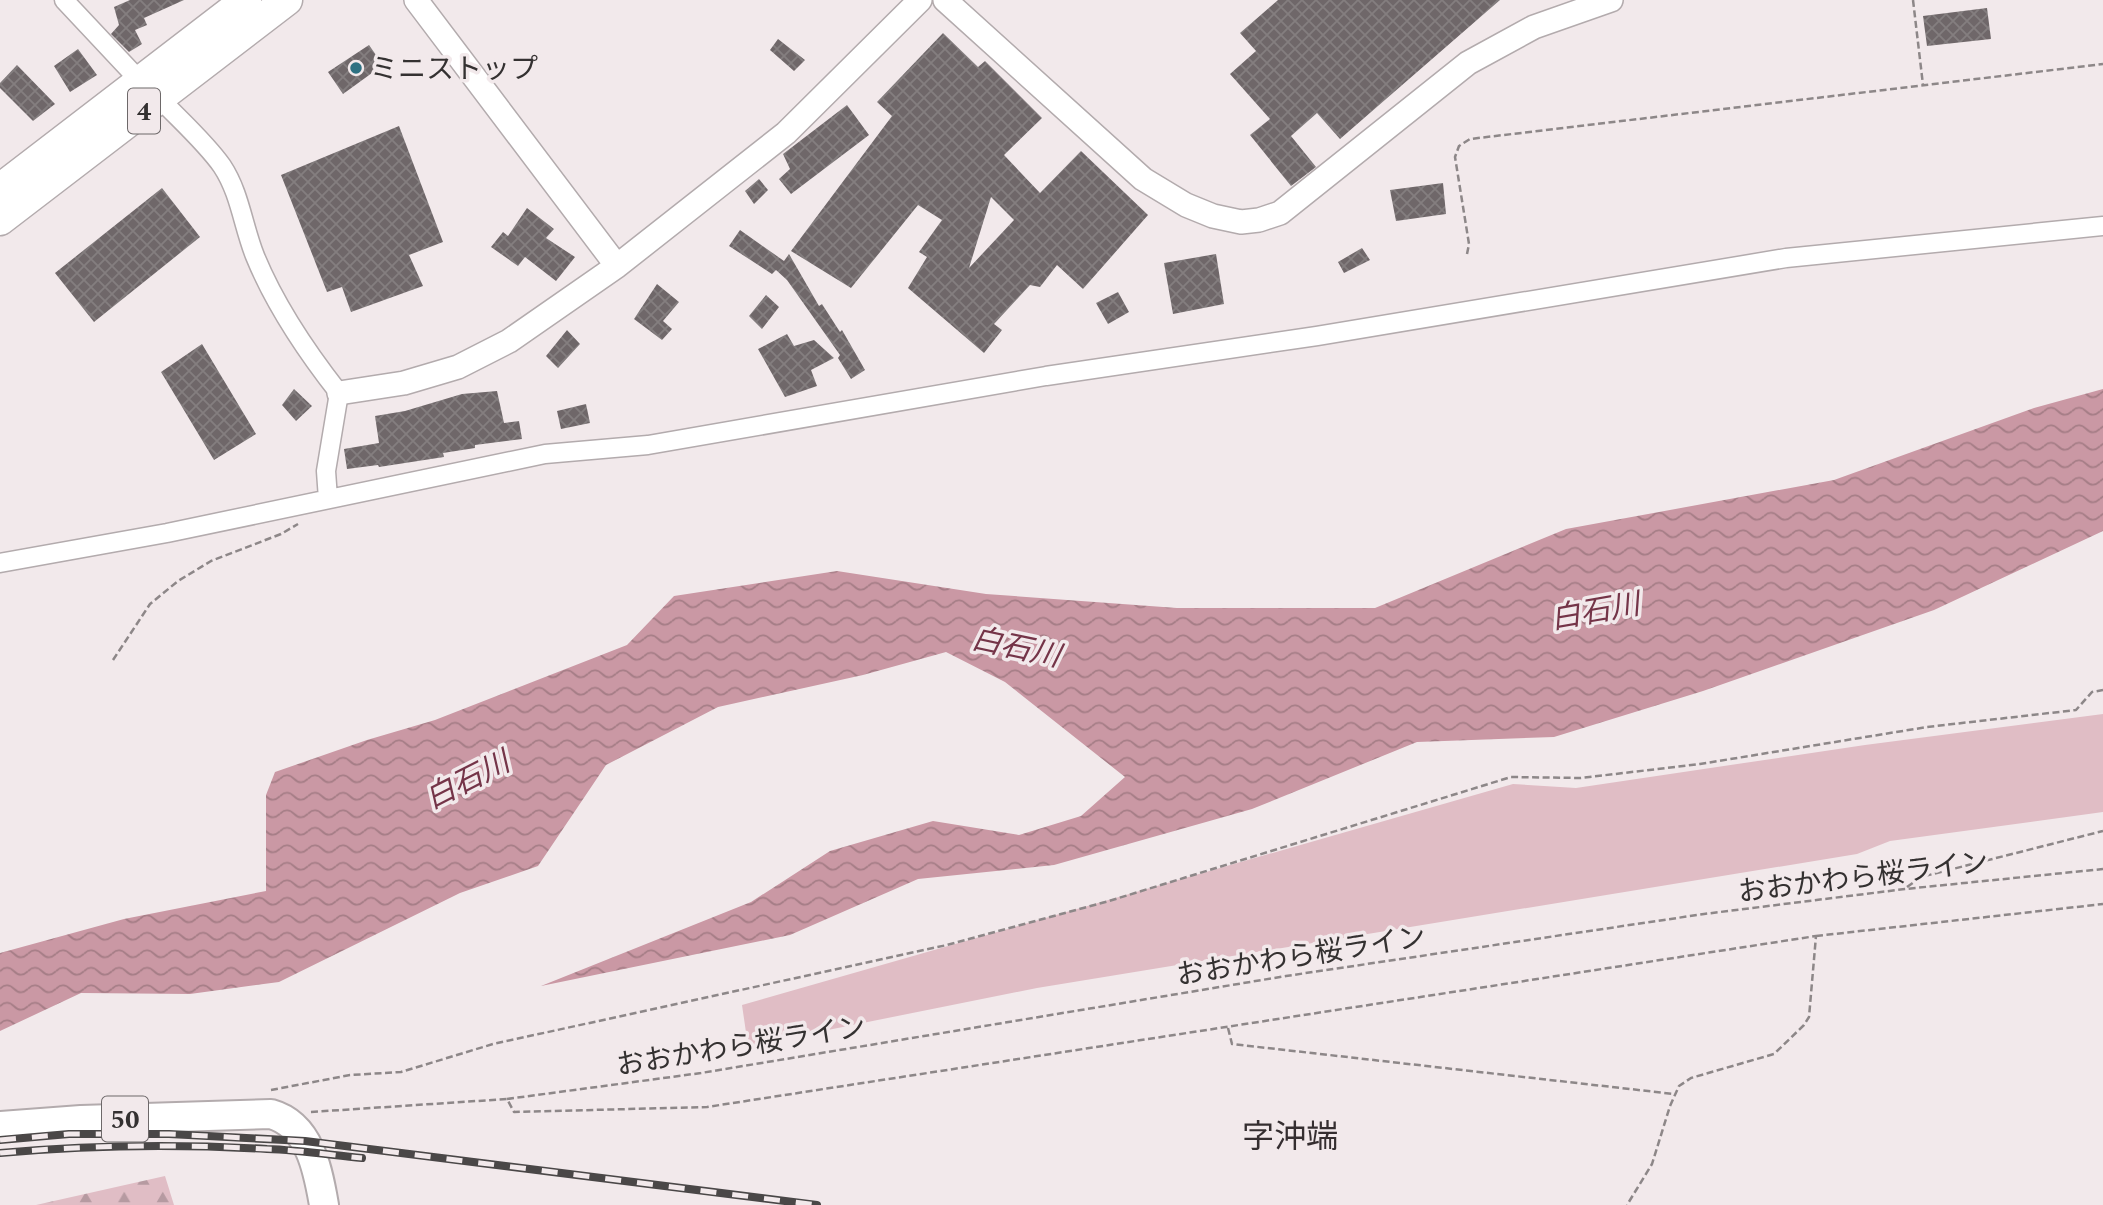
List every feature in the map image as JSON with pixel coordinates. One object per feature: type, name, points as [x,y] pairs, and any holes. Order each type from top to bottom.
[{"type":"highway","name":"4","points":[[0,220],[150,90],[246,0]]},
{"type":"highway","name":"4","points":[[0,188],[287,0]]},
{"type":"main road","name":"50","points":[[0,1126],[81,1120],[271,1114],[293,1125],[312,1153],[324,1205]]},
{"type":"street","points":[[64,0],[222,166],[240,204],[254,254],[275,299],[339,393],[326,471],[328,499]]},
{"type":"street","points":[[416,0],[617,266]]},
{"type":"street","points":[[339,393],[404,383],[458,367],[509,341],[617,266],[786,133],[920,0]]},
{"type":"street","points":[[945,0],[1143,179],[1186,205],[1213,216],[1241,222],[1280,213],[1468,63],[1534,27],[1611,0]]},
{"type":"street","points":[[0,563],[167,533],[545,454],[648,445],[1046,376],[1317,336],[1786,258],[2103,226]]},
{"type":"path","points":[[1913,0],[1923,85]]},
{"type":"path","points":[[1467,254],[1469,244],[1455,157],[1460,146],[1470,139],[2103,64]]},
{"type":"path","points":[[113,660],[150,604],[178,581],[211,561],[294,527],[328,499]]},
{"type":"path","points":[[251,1114],[271,1090],[350,1075],[401,1072],[493,1044],[947,945],[1109,901],[1511,777],[1581,778],[1674,767],[1914,729],[2076,710],[2092,692],[2103,690]]},
{"type":"path","points":[[1905,889],[1921,877],[2103,831]]},
{"type":"path","name":"おおかわら桜ライン","points":[[312,1112],[507,1099],[701,1073],[1286,976],[1704,914],[1905,889],[2103,869]]},
{"type":"path","points":[[507,1099],[514,1112],[707,1107],[1816,936],[2103,904]]},
{"type":"path","points":[[1627,1205],[1652,1164],[1674,1094],[1679,1086],[1691,1079],[1774,1054],[1804,1025],[1809,1017],[1816,936]]},
{"type":"path","points":[[1228,1028],[1232,1044],[1674,1094]]},
{"type":"green space","points":[[2103,714],[2103,812],[1890,841],[1857,854],[1037,988],[748,1046],[742,1005],[1513,784],[1576,788],[1865,745]]},
{"type":"green space","points":[[165,1176],[174,1205],[36,1205]]},
{"type":"water","name":"白石川","points":[[2103,389],[2103,531],[1934,610],[1703,691],[1554,737],[1417,742],[1252,809],[1054,865],[918,879],[790,935],[541,986],[751,902],[830,851],[933,821],[1019,835],[1081,816],[1125,777],[1005,682],[946,652],[863,675],[718,707],[606,765],[538,866],[460,893],[279,982],[190,994],[81,993],[0,1031],[0,953],[124,919],[266,891],[266,795],[275,772],[435,720],[627,645],[674,596],[837,571],[986,594],[1177,608],[1375,608],[1566,529],[1834,480],[2034,408]]},
{"type":"building","points":[[130,0],[184,0],[144,18],[147,25],[135,30],[142,44],[129,52],[111,34],[119,25],[114,7]]},
{"type":"building","points":[[1278,0],[1500,0],[1340,139],[1317,113],[1291,136],[1316,167],[1291,186],[1250,135],[1270,119],[1230,74],[1256,51],[1240,33]]},
{"type":"building","points":[[1987,8],[1991,39],[1927,46],[1923,16]]},
{"type":"building","points":[[943,33],[978,67],[985,61],[1042,118],[1004,155],[1040,193],[1081,151],[1148,215],[1083,289],[1057,265],[1040,287],[1030,285],[994,324],[1002,330],[984,353],[908,288],[927,257],[919,252],[942,220],[918,205],[851,288],[791,251],[892,116],[877,102]],"holes":[[[991,197],[1014,220],[969,268]]]},
{"type":"building","points":[[778,39],[805,60],[794,71],[770,50]]},
{"type":"building","points":[[369,45],[383,65],[343,94],[328,72]]},
{"type":"building","points":[[78,49],[97,75],[70,92],[54,66]]},
{"type":"building","points":[[17,65],[55,104],[33,121],[0,88],[0,83]]},
{"type":"building","points":[[847,105],[869,135],[791,194],[779,179],[790,169],[783,154]]},
{"type":"building","points":[[399,126],[443,242],[409,255],[423,286],[351,312],[342,287],[327,292],[281,175]]},
{"type":"building","points":[[759,179],[768,190],[754,204],[745,191]]},
{"type":"building","points":[[1443,183],[1446,214],[1396,221],[1390,190]]},
{"type":"building","points":[[162,188],[200,237],[94,322],[55,273]]},
{"type":"building","points":[[527,208],[554,229],[546,238],[575,257],[556,281],[525,257],[518,266],[491,247],[503,232],[508,236]]},
{"type":"building","points":[[740,230],[784,261],[789,254],[819,306],[822,304],[840,332],[842,330],[865,370],[851,379],[838,358],[840,355],[787,280],[776,270],[772,274],[729,246]]},
{"type":"building","points":[[1362,248],[1370,260],[1344,273],[1338,262]]},
{"type":"building","points":[[1216,254],[1224,304],[1173,314],[1164,263]]},
{"type":"building","points":[[657,284],[679,302],[663,321],[672,329],[662,340],[634,319]]},
{"type":"building","points":[[1118,292],[1129,312],[1108,324],[1096,303]]},
{"type":"building","points":[[766,295],[779,307],[762,329],[749,316]]},
{"type":"building","points":[[567,330],[580,344],[558,368],[546,356]]},
{"type":"building","points":[[787,334],[794,346],[814,340],[834,358],[811,370],[817,386],[785,397],[758,349]]},
{"type":"building","points":[[202,344],[256,434],[214,460],[161,372]]},
{"type":"building","points":[[294,389],[312,406],[296,421],[282,405]]},
{"type":"building","points":[[497,391],[504,423],[519,421],[522,439],[475,445],[475,448],[443,453],[444,457],[347,469],[344,449],[379,443],[375,416],[405,411],[462,394]]},
{"type":"building","points":[[586,404],[590,423],[561,429],[557,411]]},
{"type":"railway","points":[[0,1140],[69,1134],[169,1134],[305,1141],[817,1205]]},
{"type":"railway","points":[[0,1153],[100,1147],[200,1146],[291,1150],[362,1158]]},
{"type":"place","name":"ミニストップ","points":[[356,68]]},
{"type":"district","name":"字沖端","points":[[1290,1136]]}]
